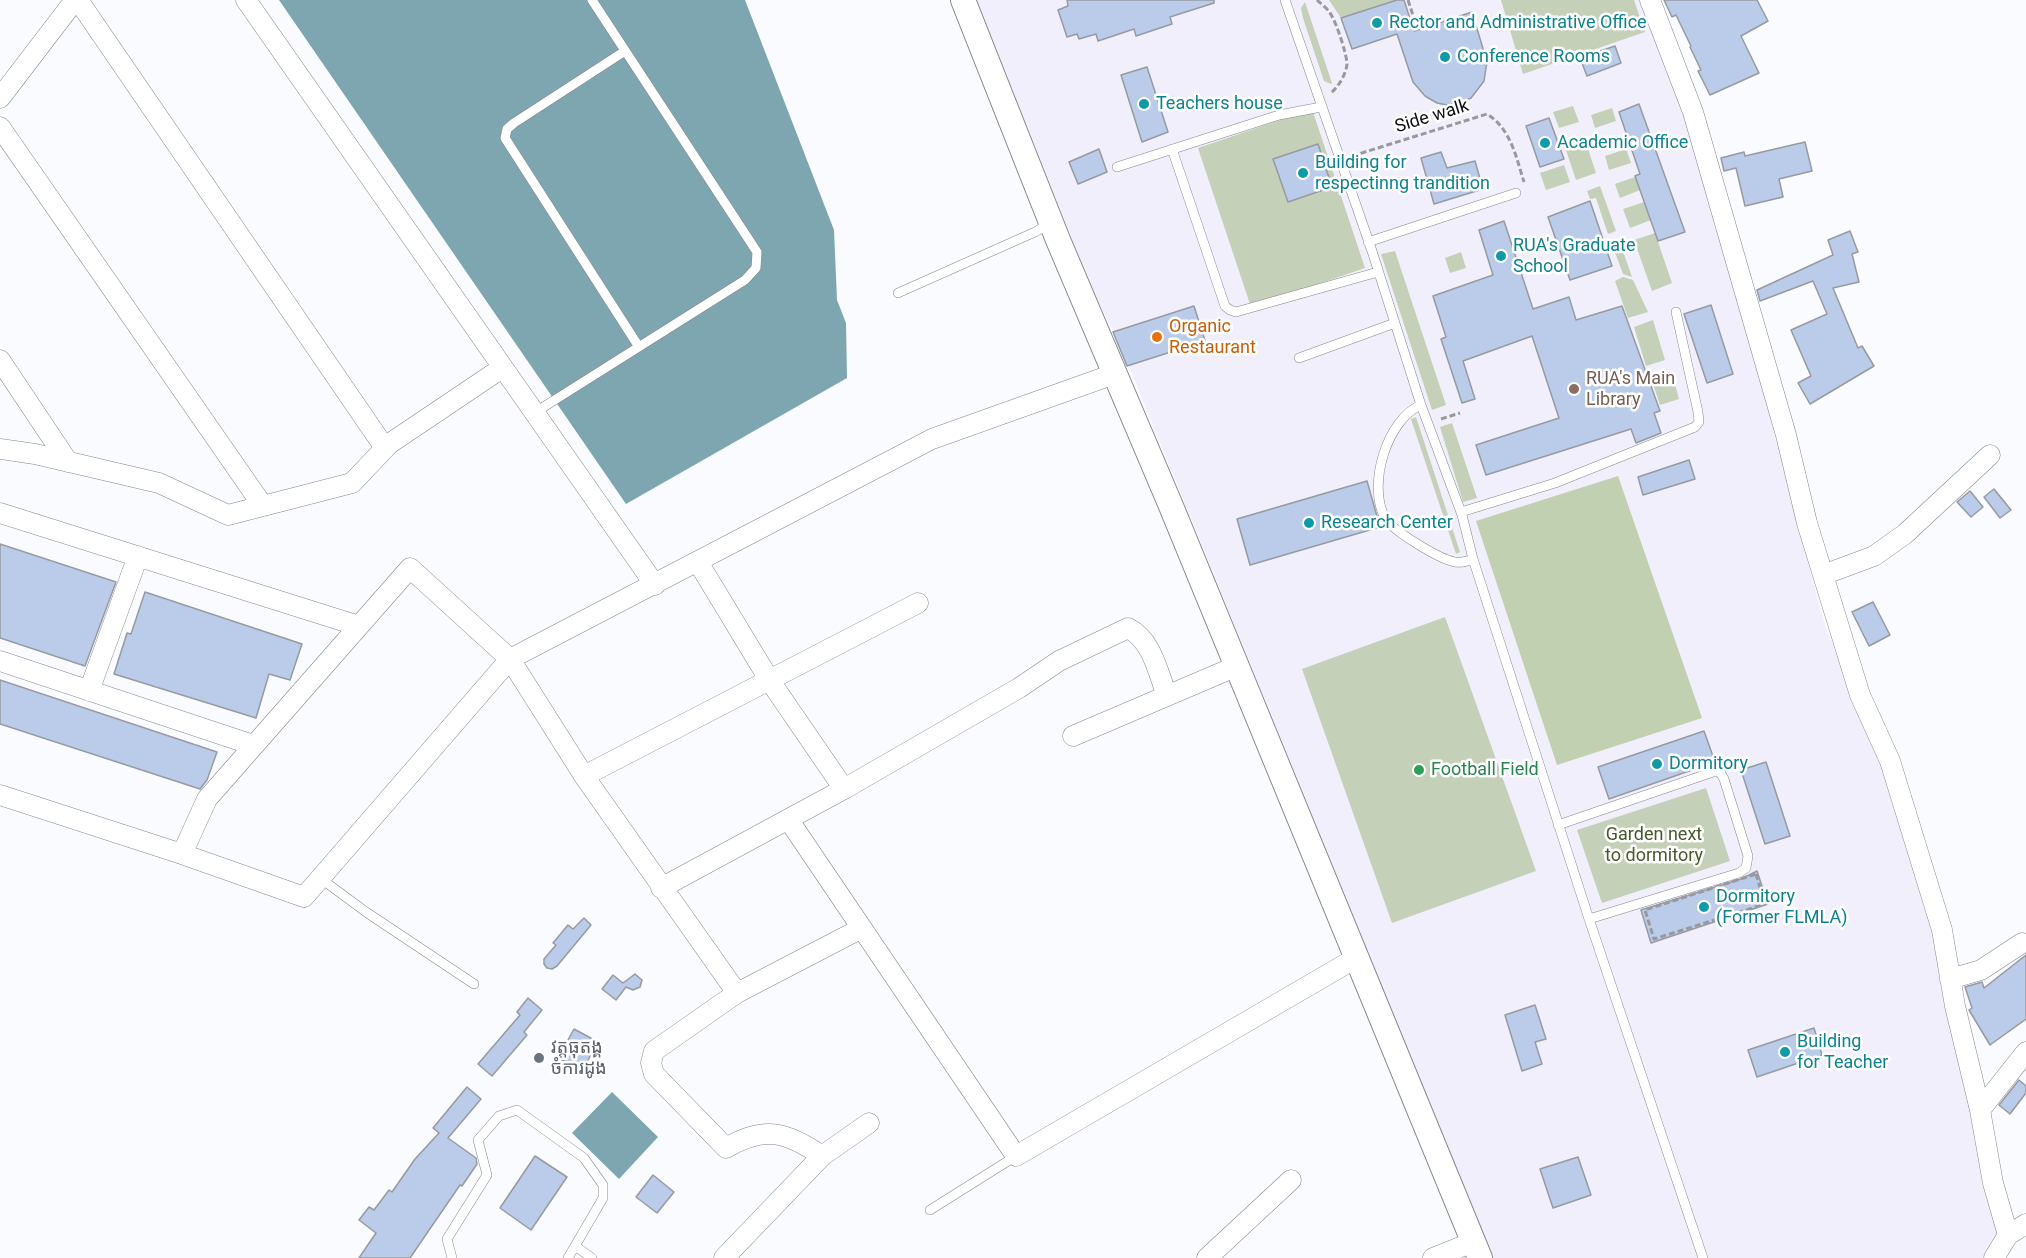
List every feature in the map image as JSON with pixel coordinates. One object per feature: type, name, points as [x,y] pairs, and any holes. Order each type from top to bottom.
[{"type":"street","points":[[0,98],[76,0],[385,448]]},
{"type":"street","points":[[246,0],[655,585]]},
{"type":"street","points":[[963,0],[1051,223],[1237,666],[1476,1250],[1433,1258]]},
{"type":"street","points":[[1650,0],[1693,112],[1786,435],[1822,575],[1860,694],[1890,761],[1942,930],[1955,1006],[1980,1110],[1993,1183],[2008,1235]]},
{"type":"street","points":[[0,127],[262,506]]},
{"type":"street","points":[[0,360],[68,462]]},
{"type":"street","points":[[0,449],[35,454],[159,483],[228,515],[352,483],[385,448],[502,368]]},
{"type":"street","points":[[0,795],[182,854],[304,897],[510,659],[932,439],[1114,374]]},
{"type":"street","points":[[1822,575],[1874,556],[1905,534],[1990,455]]},
{"type":"street","points":[[0,513],[359,626]]},
{"type":"street","points":[[89,690],[138,556]]},
{"type":"street","points":[[698,562],[770,681],[844,789]]},
{"type":"street","points":[[182,854],[207,799],[410,568],[510,659],[584,776],[737,993]]},
{"type":"street","points":[[584,776],[918,603]]},
{"type":"street","points":[[661,888],[844,789],[1019,688],[1059,662],[1128,628],[1139,633],[1151,652],[1167,696]]},
{"type":"street","points":[[0,661],[253,745]]},
{"type":"street","points":[[1073,736],[1237,666]]},
{"type":"street","points":[[788,819],[1016,1156],[1356,958]]},
{"type":"street","points":[[822,1156],[800,1140],[776,1135],[756,1135],[726,1148],[654,1074],[651,1063],[654,1051],[737,993],[862,928]]},
{"type":"street","points":[[1950,979],[1981,970],[2022,943]]},
{"type":"street","points":[[1980,1110],[2026,1052]]},
{"type":"street","points":[[724,1258],[822,1156],[869,1123]]},
{"type":"street","points":[[1207,1258],[1291,1180]]},
{"type":"street","points":[[1994,1258],[2008,1235],[2026,1224]]},
{"type":"lane","points":[[534,413],[745,280],[756,268],[757,252],[592,0]]},
{"type":"lane","points":[[1285,0],[1421,405],[1461,512],[1473,559],[1558,825],[1703,1258]]},
{"type":"lane","points":[[625,51],[514,123],[507,129],[505,138],[639,347]]},
{"type":"lane","points":[[1117,167],[1319,103]]},
{"type":"lane","points":[[1172,149],[1225,306],[1230,310],[1236,312],[1378,272]]},
{"type":"lane","points":[[1368,242],[1516,193]]},
{"type":"lane","points":[[898,293],[1051,223]]},
{"type":"lane","points":[[1461,512],[1555,483],[1695,427],[1699,422],[1699,416],[1676,312]]},
{"type":"lane","points":[[1299,358],[1395,323]]},
{"type":"lane","points":[[1421,405],[1406,413],[1390,439],[1381,462],[1377,489],[1385,518],[1400,532],[1426,549],[1455,563],[1473,559]]},
{"type":"lane","points":[[1558,825],[1713,772],[1720,772],[1724,779],[1748,856],[1746,868],[1739,873],[1589,919]]},
{"type":"lane","points":[[320,878],[366,912],[474,984]]},
{"type":"lane","points":[[452,1258],[447,1239],[487,1175],[478,1140],[499,1116],[517,1110],[584,1158],[603,1185],[603,1198],[568,1258]]},
{"type":"lane","points":[[930,1210],[1016,1156]]},
{"type":"lane","points":[[575,1246],[592,1258]]},
{"type":"path","points":[[1317,0],[1333,18],[1347,65],[1341,83],[1319,103]]},
{"type":"path","points":[[1408,0],[1417,28]]},
{"type":"path","name":"Side walk","points":[[1339,160],[1487,114],[1506,131],[1526,188]]},
{"type":"path","points":[[1433,422],[1460,414]]},
{"type":"path","points":[[1756,874],[1765,904],[1654,939],[1645,910],[1756,874]]},
{"type":"shaded area","points":[[977,0],[1644,0],[1711,194],[1825,626],[1863,712],[1935,929],[1941,988],[2001,1238],[1982,1258],[1493,1258],[1121,347],[1092,290]]},
{"type":"green space","points":[[1329,0],[1397,0],[1341,18]]},
{"type":"green space","points":[[1501,0],[1634,0],[1645,32],[1523,74]]},
{"type":"green space","points":[[1305,2],[1331,84],[1324,81],[1303,18],[1301,8]]},
{"type":"green space","points":[[1573,106],[1579,122],[1559,128],[1553,112]]},
{"type":"green space","points":[[1612,108],[1616,121],[1595,128],[1591,115]]},
{"type":"green space","points":[[1312,109],[1365,268],[1251,307],[1198,148]]},
{"type":"green space","points":[[1584,137],[1596,173],[1576,180],[1564,144]]},
{"type":"green space","points":[[1626,149],[1631,163],[1609,170],[1605,156]]},
{"type":"green space","points":[[1564,165],[1570,182],[1546,190],[1540,173]]},
{"type":"green space","points":[[1635,177],[1640,190],[1620,198],[1615,184]]},
{"type":"green space","points":[[1600,186],[1616,231],[1608,234],[1596,198],[1590,199],[1587,191]]},
{"type":"green space","points":[[1644,202],[1651,220],[1630,228],[1623,209]]},
{"type":"green space","points":[[1655,233],[1672,283],[1652,291],[1634,240]]},
{"type":"green space","points":[[1619,240],[1632,277],[1623,274],[1611,242]]},
{"type":"green space","points":[[1395,251],[1446,405],[1432,410],[1381,254]]},
{"type":"green space","points":[[1461,252],[1466,268],[1450,273],[1445,258]]},
{"type":"green space","points":[[1623,277],[1633,280],[1648,312],[1628,318],[1615,281]]},
{"type":"green space","points":[[1653,320],[1665,360],[1646,366],[1634,327]]},
{"type":"green space","points":[[1673,377],[1679,399],[1660,405],[1653,384]]},
{"type":"green space","points":[[1416,417],[1460,552],[1456,554],[1411,419]]},
{"type":"green space","points":[[1452,423],[1477,498],[1463,502],[1440,427]]},
{"type":"green space","points":[[1618,476],[1702,718],[1557,765],[1476,521]]},
{"type":"green space","name":"Football Field","points":[[1445,617],[1536,871],[1392,923],[1302,669]]},
{"type":"green space","name":"Garden next to dormitory","points":[[1706,788],[1730,861],[1602,903],[1577,830]]},
{"type":"water","points":[[279,0],[745,0],[834,230],[837,300],[846,323],[847,378],[626,504]]},
{"type":"water","points":[[612,1092],[658,1137],[619,1179],[572,1133]]},
{"type":"building","points":[[1067,0],[1214,0],[1214,3],[1170,17],[1172,24],[1136,36],[1134,29],[1098,41],[1096,34],[1079,39],[1077,34],[1067,37],[1058,10],[1068,6]]},
{"type":"building","name":"Conference Rooms","points":[[1397,0],[1404,0],[1414,31],[1472,12],[1487,62],[1484,81],[1471,98],[1447,105],[1437,103],[1425,96],[1413,82],[1397,34],[1352,49],[1341,18]]},
{"type":"building","points":[[1664,0],[1757,0],[1768,21],[1741,36],[1759,73],[1710,95],[1676,15],[1672,17]]},
{"type":"building","points":[[1615,46],[1621,63],[1587,76],[1580,58]]},
{"type":"building","name":"Teachers house","points":[[1147,67],[1168,132],[1142,142],[1121,75]]},
{"type":"building","points":[[1639,104],[1685,232],[1658,241],[1635,176],[1640,174],[1619,112]]},
{"type":"building","name":"Academic Office","points":[[1549,118],[1564,159],[1540,167],[1526,126]]},
{"type":"building","points":[[1805,142],[1812,171],[1779,179],[1783,197],[1745,206],[1736,168],[1724,171],[1721,158],[1744,152],[1745,156]]},
{"type":"building","name":"Building for respectinng trandition","points":[[1318,144],[1332,187],[1288,202],[1273,159]]},
{"type":"building","points":[[1099,149],[1107,172],[1078,184],[1069,162]]},
{"type":"building","points":[[1441,152],[1447,168],[1475,161],[1483,189],[1434,204],[1421,158]]},
{"type":"building","points":[[1590,201],[1612,266],[1570,280],[1548,217]]},
{"type":"building","points":[[1504,221],[1533,309],[1569,297],[1576,320],[1622,306],[1660,411],[1654,413],[1661,433],[1636,443],[1631,429],[1486,475],[1476,445],[1559,418],[1532,336],[1463,361],[1475,399],[1462,403],[1441,339],[1446,337],[1433,296],[1493,275],[1479,230]]},
{"type":"building","points":[[1850,231],[1858,252],[1852,254],[1859,282],[1833,288],[1858,348],[1862,346],[1874,366],[1810,404],[1798,383],[1811,376],[1791,330],[1827,314],[1813,281],[1760,301],[1757,290],[1833,255],[1828,240]]},
{"type":"building","points":[[1711,305],[1733,374],[1707,383],[1684,314]]},
{"type":"building","name":"Organic Restaurant","points":[[1194,306],[1205,341],[1127,366],[1113,332]]},
{"type":"building","points":[[1689,460],[1695,479],[1643,495],[1638,477]]},
{"type":"building","name":"Research Center","points":[[1367,481],[1380,527],[1250,565],[1237,519]]},
{"type":"building","points":[[1994,489],[2011,510],[2000,518],[1984,497]]},
{"type":"building","points":[[1970,491],[1983,507],[1971,517],[1957,502]]},
{"type":"building","points":[[0,544],[116,582],[85,666],[0,638]]},
{"type":"building","points":[[145,592],[302,644],[290,680],[269,674],[256,718],[114,674],[127,633],[131,634]]},
{"type":"building","points":[[1873,602],[1890,635],[1869,646],[1852,612]]},
{"type":"building","points":[[0,680],[217,752],[207,780],[200,789],[0,724]]},
{"type":"building","name":"Dormitory","points":[[1704,731],[1715,762],[1609,799],[1598,767]]},
{"type":"building","name":"Dormitory","points":[[1766,762],[1790,836],[1765,844],[1741,770]]},
{"type":"building","name":"Dormitory (Former FLMLA)","points":[[1757,871],[1768,904],[1651,943],[1641,910],[1741,879]]},
{"type":"building","points":[[584,918],[591,925],[557,966],[552,969],[547,968],[544,959],[556,945],[553,943],[568,925],[573,929]]},
{"type":"building","points":[[2026,955],[2026,1019],[1990,1045],[1969,1010],[1972,1008],[1965,987],[1982,982],[1984,988]]},
{"type":"building","points":[[635,974],[642,980],[640,987],[633,990],[626,987],[616,1000],[602,989],[613,975],[623,983]]},
{"type":"building","points":[[528,998],[542,1010],[524,1032],[527,1035],[492,1076],[478,1064],[520,1015],[517,1012]]},
{"type":"building","points":[[1535,1005],[1546,1039],[1535,1042],[1542,1064],[1522,1071],[1505,1015]]},
{"type":"building","name":"Building for Teacher","points":[[1814,1028],[1822,1055],[1757,1077],[1748,1050]]},
{"type":"building","points":[[574,1029],[598,1042],[582,1071],[558,1058]]},
{"type":"building","points":[[2019,1080],[2026,1086],[2026,1093],[2010,1114],[1999,1105]]},
{"type":"building","points":[[467,1087],[481,1099],[448,1138],[476,1158],[477,1164],[410,1258],[359,1258],[376,1233],[359,1220],[369,1207],[374,1210],[389,1190],[392,1192],[415,1159],[439,1133],[433,1128]]},
{"type":"building","points":[[535,1156],[567,1177],[531,1230],[500,1208]]},
{"type":"building","points":[[1578,1157],[1591,1195],[1553,1208],[1540,1169]]},
{"type":"building","points":[[653,1175],[674,1192],[657,1213],[636,1197]]},
{"type":"place","name":"Rector and Administrative Office","points":[[1377,23]]},
{"type":"place","name":"Conference Rooms","points":[[1445,57]]},
{"type":"place","name":"Teachers house","points":[[1144,104]]},
{"type":"place","name":"Academic Office","points":[[1545,143]]},
{"type":"place","name":"Building for respectinng trandition","points":[[1303,173]]},
{"type":"place","name":"RUA's Graduate School","points":[[1501,256]]},
{"type":"place","name":"Organic Restaurant","points":[[1157,337]]},
{"type":"place","name":"RUA's Main Library","points":[[1574,389]]},
{"type":"place","name":"Research Center","points":[[1309,523]]},
{"type":"place","name":"Dormitory","points":[[1657,764]]},
{"type":"place","name":"Football Field","points":[[1419,770]]},
{"type":"place","name":"Dormitory (Former FLMLA)","points":[[1704,907]]},
{"type":"place","name":"Building for Teacher","points":[[1785,1052]]},
{"type":"place","name":"វត្តធុតង្គ ចំការដូង","points":[[539,1058]]}]
